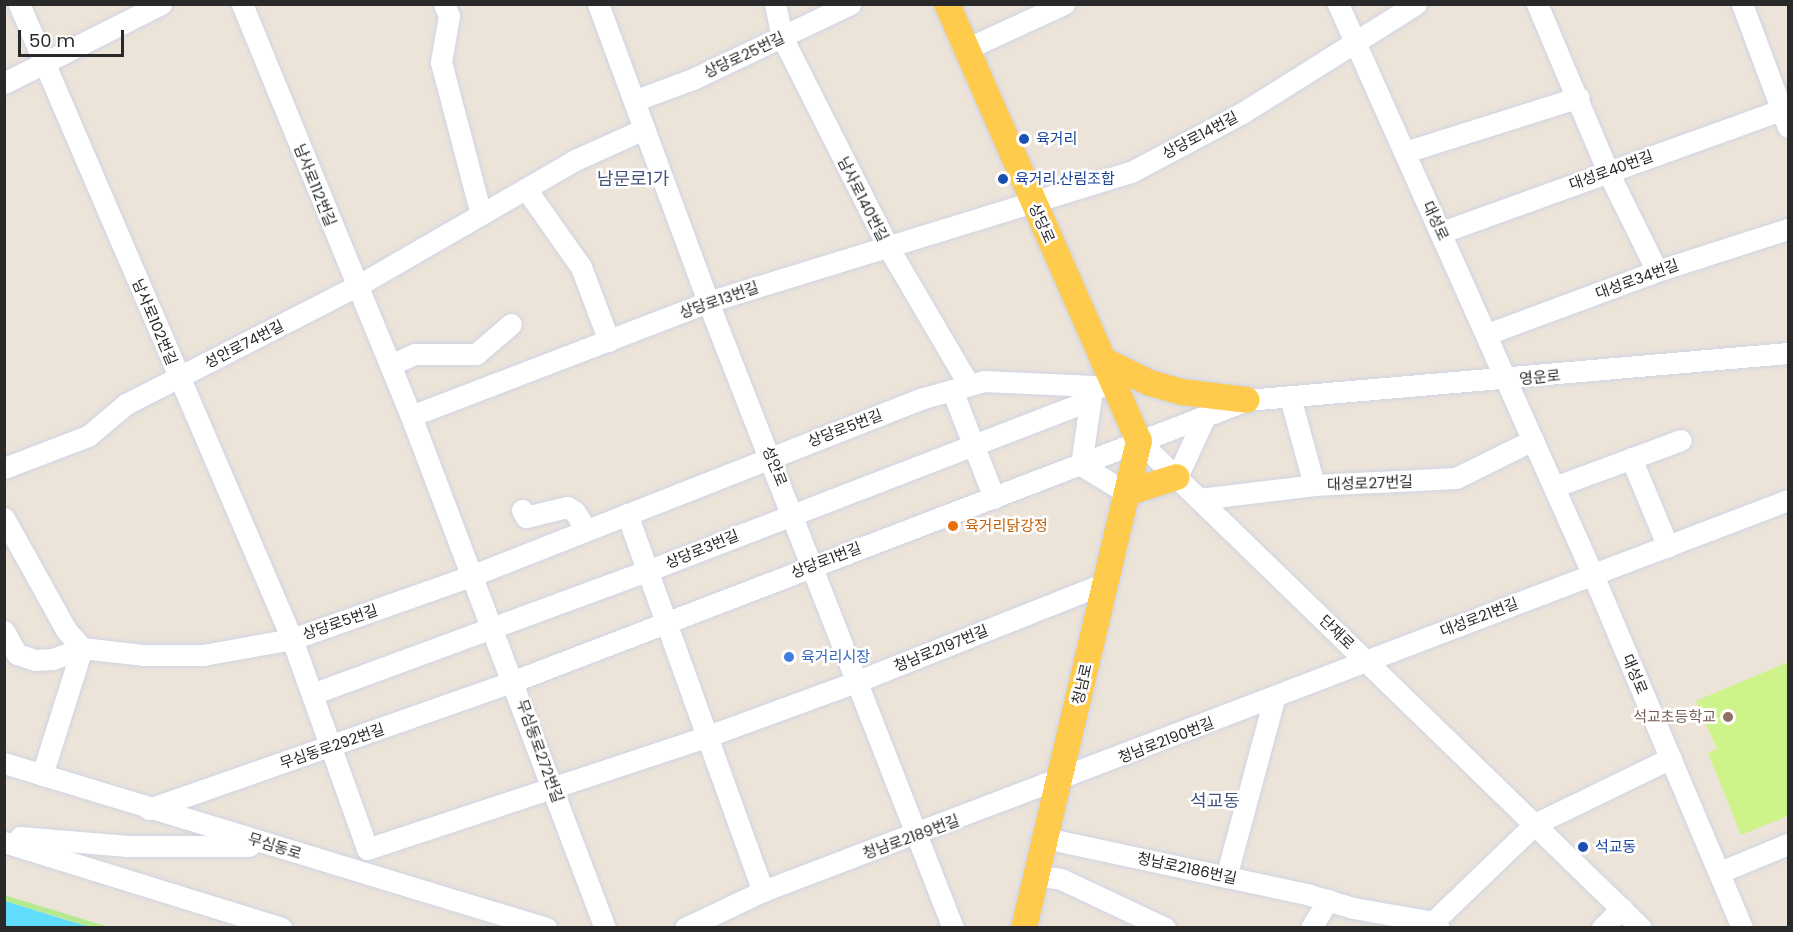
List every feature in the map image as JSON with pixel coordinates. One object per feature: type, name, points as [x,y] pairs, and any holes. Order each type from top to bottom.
[{"type":"main road","name":"상당로","points":[[947,4],[1103,360],[1100,391],[1139,441]]},
{"type":"main road","points":[[1103,360],[1161,386],[1248,400]]},
{"type":"main road","name":"청남로","points":[[1024,927],[1139,441]]},
{"type":"main road","points":[[1127,493],[1177,477]]},
{"type":"street","name":"남사로102번길","points":[[20,4],[178,378],[292,639],[367,849]]},
{"type":"street","points":[[4,83],[46,65],[161,4]]},
{"type":"street","name":"남사로112번길","points":[[242,4],[411,416],[471,576]]},
{"type":"street","points":[[444,4],[450,16],[441,62],[481,214]]},
{"type":"street","name":"성안로","points":[[598,4],[636,100],[644,129],[708,302],[793,512],[953,927]]},
{"type":"street","name":"남사로140번길","points":[[775,4],[782,37],[960,388],[973,443],[994,498]]},
{"type":"street","name":"상당로25번길","points":[[636,100],[782,37],[849,4]]},
{"type":"street","points":[[966,49],[1064,4]]},
{"type":"street","name":"대성로","points":[[1338,4],[1354,44],[1442,232],[1593,575],[1742,927]]},
{"type":"street","name":"상당로14번길","points":[[1034,204],[1131,172],[1242,112],[1416,4]]},
{"type":"street","points":[[1537,4],[1579,97],[1608,172],[1657,271]]},
{"type":"street","points":[[1742,4],[1784,118]]},
{"type":"street","points":[[1405,153],[1579,97]]},
{"type":"street","name":"대성로40번길","points":[[1442,232],[1608,172],[1784,118]]},
{"type":"street","name":"성안로74번길","points":[[4,468],[88,436],[126,404],[357,286],[575,160],[644,129]]},
{"type":"street","points":[[526,189],[580,267],[609,341]]},
{"type":"street","name":"상당로13번길","points":[[411,416],[708,302],[1034,204]]},
{"type":"street","name":"대성로34번길","points":[[1487,334],[1657,271],[1788,229]]},
{"type":"street","points":[[390,365],[415,354],[476,354],[511,324]]},
{"type":"street","name":"영운로","points":[[1139,441],[1248,400],[1507,380],[1788,353]]},
{"type":"street","name":"상당로5번길","points":[[81,648],[143,655],[204,655],[292,639],[471,576],[771,457],[960,388],[984,381],[1100,391]]},
{"type":"street","points":[[1100,391],[1081,465],[1127,493]]},
{"type":"street","name":"상당로3번길","points":[[312,694],[647,572],[1100,391]]},
{"type":"street","points":[[1290,397],[1314,485]]},
{"type":"street","points":[[1177,477],[1205,416]]},
{"type":"street","name":"대성로27번길","points":[[1199,499],[1314,485],[1456,478],[1533,440]]},
{"type":"street","points":[[1554,487],[1681,440]]},
{"type":"street","name":"상당로1번길","points":[[514,681],[813,564],[994,498],[1139,441]]},
{"type":"street","name":"단재로","points":[[1139,441],[1641,927]]},
{"type":"street","points":[[1630,458],[1668,547]]},
{"type":"street","name":"대성로21번길","points":[[1366,661],[1788,500]]},
{"type":"street","points":[[522,510],[526,518],[544,510],[567,507],[575,512],[586,531]]},
{"type":"street","points":[[627,514],[763,891]]},
{"type":"street","points":[[4,518],[66,630],[81,648]]},
{"type":"street","name":"무심동로272번길","points":[[471,576],[514,681],[605,927]]},
{"type":"street","name":"청남로2197번길","points":[[367,849],[708,736],[858,681],[1106,583]]},
{"type":"street","points":[[4,632],[17,654],[35,660],[53,659],[81,648]]},
{"type":"street","points":[[42,775],[81,648]]},
{"type":"street","name":"청남로2190번길","points":[[1059,781],[1274,699],[1366,661]]},
{"type":"street","name":"무심동로292번길","points":[[149,808],[331,747],[514,681]]},
{"type":"street","points":[[1226,877],[1274,699]]},
{"type":"street","points":[[1436,925],[1535,824],[1671,758]]},
{"type":"street","name":"무심동로","points":[[4,763],[521,924],[546,927]]},
{"type":"street","name":"청남로2189번길","points":[[685,927],[763,891],[1059,781]]},
{"type":"street","points":[[4,835],[106,845],[276,846]]},
{"type":"street","name":"청남로2186번길","points":[[1045,838],[1436,925]]},
{"type":"street","points":[[4,842],[280,927]]},
{"type":"street","points":[[1720,872],[1788,844]]},
{"type":"street","points":[[359,872],[367,849]]},
{"type":"street","points":[[1036,875],[1061,879],[1165,927]]},
{"type":"street","points":[[1311,927],[1328,900]]},
{"type":"street","points":[[1602,927],[1622,908]]},
{"type":"green space","points":[[1788,662],[1788,816],[1741,835],[1708,753],[1717,749],[1696,701]]},
{"type":"green space","points":[[4,895],[109,927],[90,927],[5,901]]},
{"type":"water","points":[[5,901],[66,920],[90,927],[5,927]]},
{"type":"place","name":"육거리","points":[[1024,139]]},
{"type":"place","name":"육거리.산림조합","points":[[1003,179]]},
{"type":"place","name":"육거리닭강정","points":[[953,526]]},
{"type":"place","name":"육거리시장","points":[[789,657]]},
{"type":"place","name":"석교초등학교","points":[[1728,717]]},
{"type":"place","name":"석교동","points":[[1583,847]]},
{"type":"district","name":"남문로1가","points":[[633,179]]},
{"type":"district","name":"석교동","points":[[1215,801]]}]
